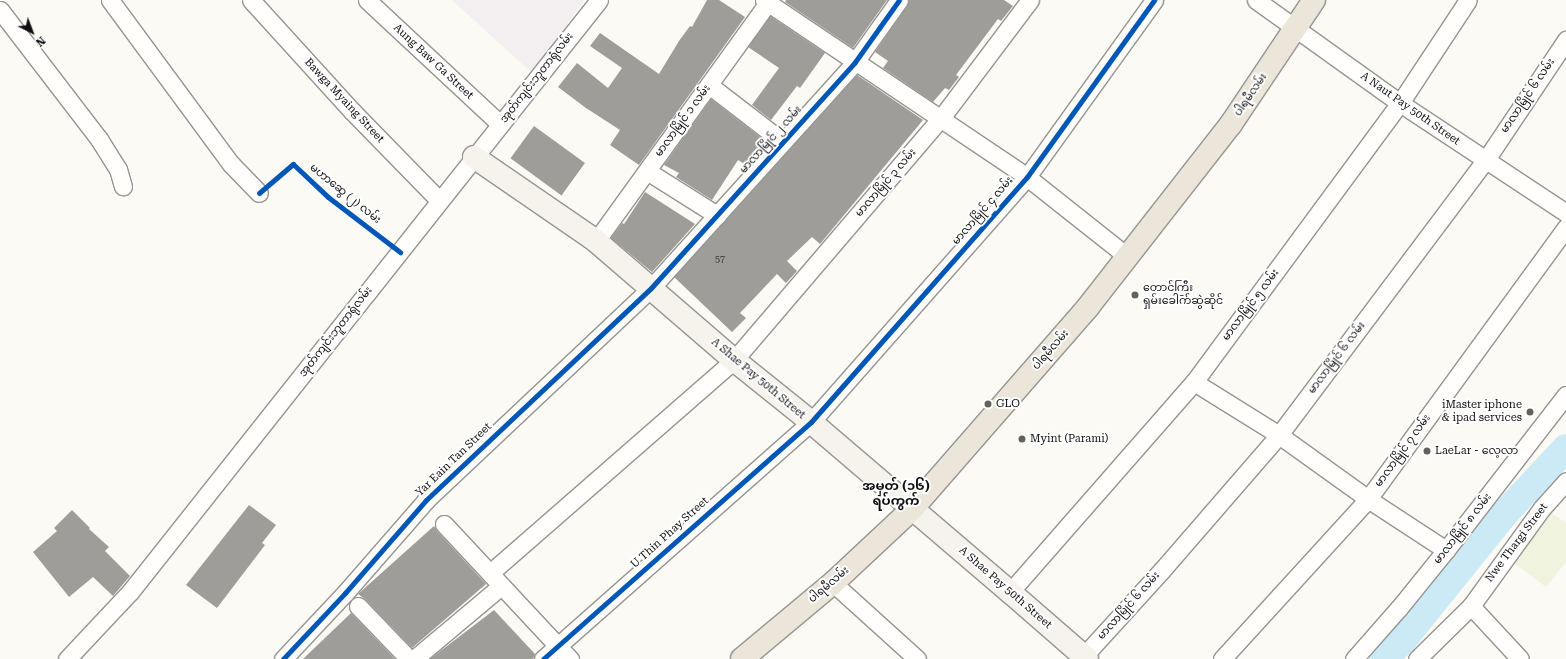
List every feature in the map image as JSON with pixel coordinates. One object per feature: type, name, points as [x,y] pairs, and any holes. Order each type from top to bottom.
[{"type":"main road","name":"ပါရမီလမ်း","points":[[748,657],[833,583],[912,509],[1088,307],[1231,124],[1314,0]]},
{"type":"street","points":[[110,0],[231,164],[259,193]]},
{"type":"street","name":"Bawga Myaing Street","points":[[251,0],[352,111],[439,200]]},
{"type":"street","name":"Aung Baw Ga Street","points":[[367,0],[500,124]]},
{"type":"street","name":"အုတ်ကျင်းဘူတာရုံလမ်း","points":[[67,659],[130,592],[400,252],[439,200],[599,0]]},
{"type":"street","name":"မာလာမြိုင် ၂ လမ်း","points":[[651,288],[855,62],[899,0]]},
{"type":"street","name":"မာလာမြိုင် ၃ လမ်း","points":[[414,659],[495,580],[734,360],[941,118],[1030,0]]},
{"type":"street","name":"မာလာမြိုင် ၄ လမ်း","points":[[811,422],[1026,178],[1154,0]]},
{"type":"street","name":"A Naut Pay 50th Street","points":[[1256,0],[1400,103],[1485,161],[1566,213]]},
{"type":"street","name":"မာလာမြိုင် ၅ လမ်း","points":[[1010,592],[1194,382],[1400,103],[1468,0]]},
{"type":"street","points":[[767,1],[855,62],[941,118],[1026,178],[1128,256]]},
{"type":"street","name":"မာလာမြိုင် ၁ လမ်း","points":[[596,241],[709,85],[767,1]]},
{"type":"street","points":[[0,10],[99,138],[118,169],[123,186]]},
{"type":"street","name":"မာလာမြိုင် ၆ လမ်း","points":[[1084,658],[1279,435],[1485,161],[1566,40]]},
{"type":"street","points":[[709,85],[783,142]]},
{"type":"street","name":"A Shae Pay 50th Street","points":[[474,157],[596,241],[734,360],[811,422],[1010,592],[1084,658]]},
{"type":"street","points":[[647,171],[717,215]]},
{"type":"street","name":"မာလာမြိုင် ၇ လမ်း","points":[[1222,659],[1368,499],[1566,228]]},
{"type":"street","name":"Yar Eain Tan Street","points":[[283,659],[345,593],[426,500],[651,288]]},
{"type":"street","points":[[1194,382],[1279,435],[1368,499],[1446,550]]},
{"type":"street","name":"မာလာမြိုင် ၈ လမ်း","points":[[1354,659],[1399,608],[1446,550],[1566,395]]},
{"type":"street","name":"U Thin Phay Street","points":[[543,659],[811,422]]},
{"type":"street","name":"Nwe Thargi Street","points":[[1417,659],[1471,606],[1542,508],[1566,482]]},
{"type":"street","points":[[444,524],[570,659]]},
{"type":"street","points":[[833,583],[917,659]]},
{"type":"street","points":[[358,606],[408,659]]},
{"type":"street","points":[[1471,606],[1520,659]]},
{"type":"shaded area","points":[[452,0],[584,0],[533,74]]},
{"type":"green space","points":[[1552,513],[1566,523],[1566,562],[1546,587],[1512,562]]},
{"type":"building","points":[[707,0],[719,0],[745,17],[639,165],[610,145],[620,130],[586,108],[558,87],[577,63],[608,88],[622,68],[590,46],[600,33],[659,74],[679,41],[690,26],[692,27]]},
{"type":"building","points":[[786,0],[887,0],[853,48],[785,2]]},
{"type":"building","points":[[909,0],[1004,0],[1013,6],[1001,21],[998,19],[956,75],[959,77],[949,90],[945,88],[933,102],[883,68],[888,61],[875,52],[907,6]]},
{"type":"building","points":[[770,16],[825,53],[800,88],[797,86],[771,120],[752,105],[779,68],[748,47]]},
{"type":"building","points":[[857,75],[923,120],[820,244],[812,237],[787,261],[797,271],[786,283],[777,274],[740,313],[746,318],[732,332],[674,277]]},
{"type":"building","points":[[711,99],[768,143],[748,166],[738,160],[712,200],[676,177],[679,173],[664,165]]},
{"type":"building","points":[[534,126],[585,163],[561,195],[510,158]]},
{"type":"building","points":[[645,192],[695,224],[652,272],[611,238],[622,223],[624,224]]},
{"type":"building","points":[[249,505],[276,525],[262,543],[265,545],[217,608],[186,585]]},
{"type":"building","points":[[72,510],[90,528],[89,529],[109,547],[105,551],[130,576],[113,596],[93,577],[69,597],[33,552],[57,531],[54,528]]},
{"type":"building","points":[[434,526],[486,584],[412,648],[365,599],[358,594]]},
{"type":"building","points":[[494,610],[535,654],[533,659],[430,659]]},
{"type":"building","points":[[351,613],[395,659],[303,659]]},
{"type":"waterway","points":[[1384,659],[1402,641],[1507,511],[1566,448]]},
{"type":"cycle path","points":[[283,659],[345,593],[426,500],[651,288],[855,62],[899,0]]},
{"type":"cycle path","points":[[543,659],[811,422],[1027,177],[1154,0]]},
{"type":"cycle path","name":"မဟာဆွေ (၂) လမ်း","points":[[259,193],[293,164],[328,197],[400,252]]},
{"type":"place","name":"တောင်ကြီး ရှမ်းခေါက်ဆွဲဆိုင်","points":[[1135,295]]},
{"type":"place","name":"GLO","points":[[988,404]]},
{"type":"place","name":"iMaster iphone & ipad services","points":[[1530,412]]},
{"type":"place","name":"Myint (Parami)","points":[[1022,439]]},
{"type":"place","name":"LaeLar - လေ့လာ","points":[[1427,451]]},
{"type":"district","name":"အမှတ် (၁၆) ရပ်ကွက်","points":[[896,494]]}]
